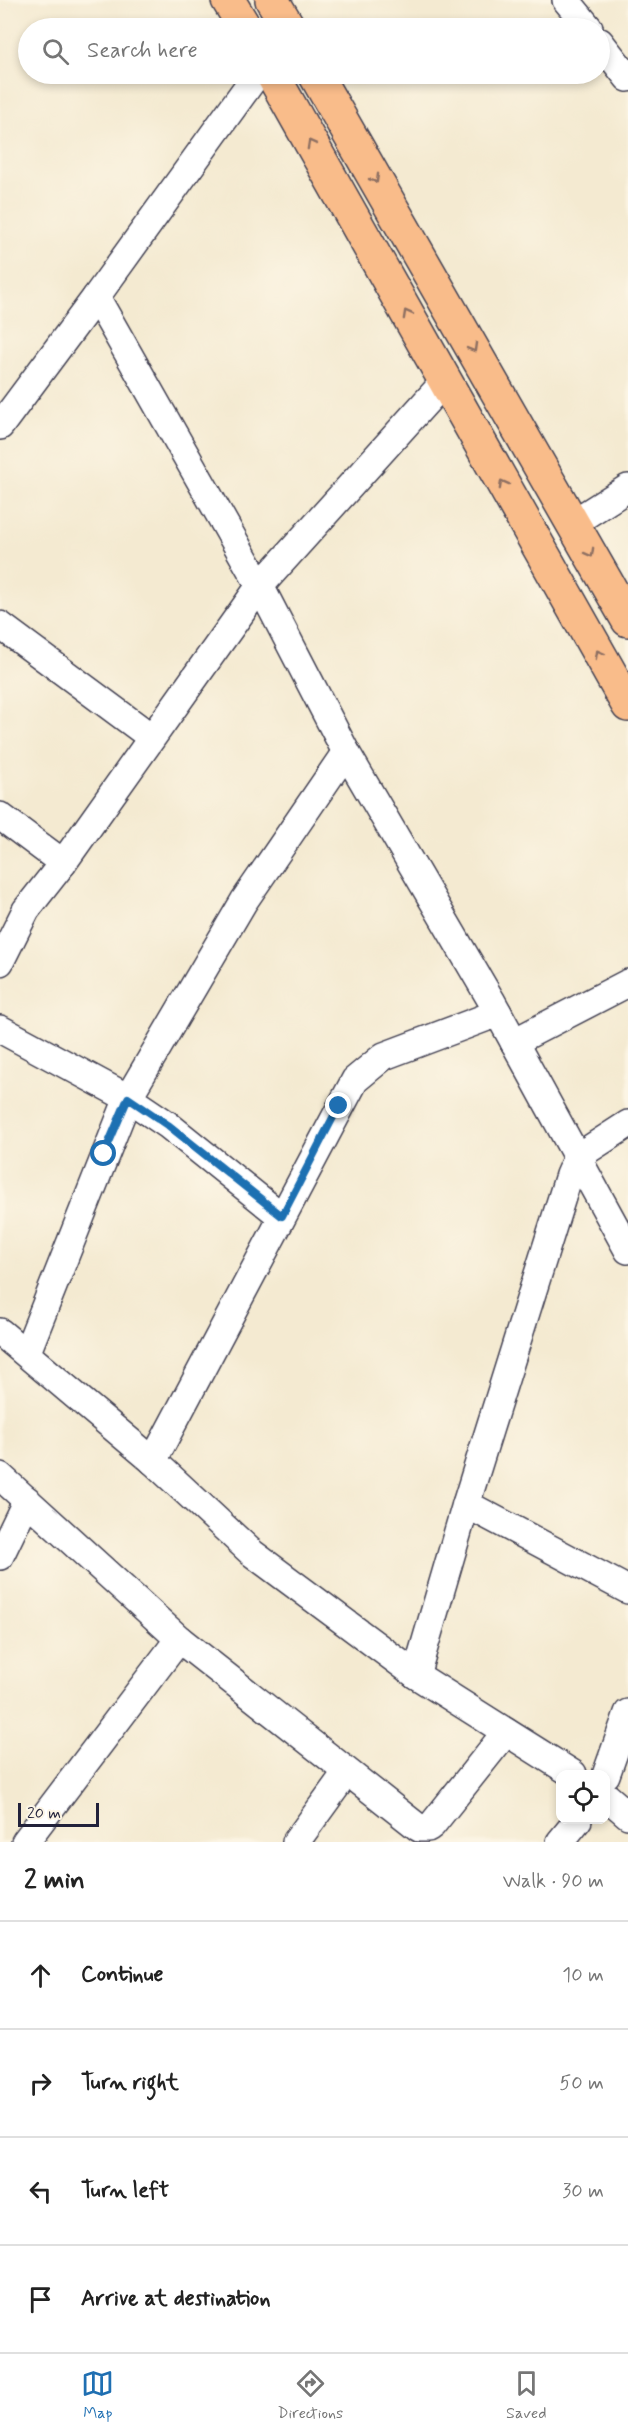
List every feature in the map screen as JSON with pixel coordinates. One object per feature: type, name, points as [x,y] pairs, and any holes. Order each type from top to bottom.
[{"type":"highway","points":[[228,0],[239,18]]},
{"type":"highway","points":[[272,0],[283,18]]},
{"type":"highway","points":[[278,84],[628,705]]},
{"type":"highway","points":[[321,84],[628,620]]},
{"type":"street","points":[[566,0],[581,18]]},
{"type":"street","points":[[610,55],[628,78]]},
{"type":"street","points":[[0,426],[249,84]]},
{"type":"street","points":[[96,297],[260,586],[346,752],[498,1013],[628,1250]]},
{"type":"street","points":[[0,962],[26,910],[63,863],[260,586],[445,381]]},
{"type":"street","points":[[573,523],[628,488]]},
{"type":"street","points":[[0,625],[151,737]]},
{"type":"street","points":[[27,1352],[128,1098],[244,901],[346,752]]},
{"type":"street","points":[[0,816],[63,863]]},
{"type":"street","points":[[514,1042],[628,983]]},
{"type":"street","points":[[153,1461],[346,1092],[363,1071],[384,1056],[498,1013]]},
{"type":"street","points":[[0,1029],[128,1098],[168,1125],[282,1216]]},
{"type":"street","points":[[416,1676],[466,1504],[569,1175],[577,1157],[628,1124]]},
{"type":"street","points":[[0,1332],[27,1352],[153,1461],[252,1553],[416,1676],[567,1770]]},
{"type":"street","points":[[0,1476],[179,1639],[415,1826],[428,1828],[506,1732]]},
{"type":"street","points":[[0,1556],[27,1500]]},
{"type":"street","points":[[466,1504],[628,1590]]},
{"type":"street","points":[[25,1842],[179,1639]]},
{"type":"street","points":[[608,1770],[628,1713]]},
{"type":"street","points":[[296,1842],[346,1773]]},
{"type":"street","points":[[610,1799],[628,1815]]},
{"type":"street","points":[[560,1842],[575,1824]]},
{"type":"route","points":[[104,1154],[128,1098],[168,1125],[282,1216],[339,1106]]}]
